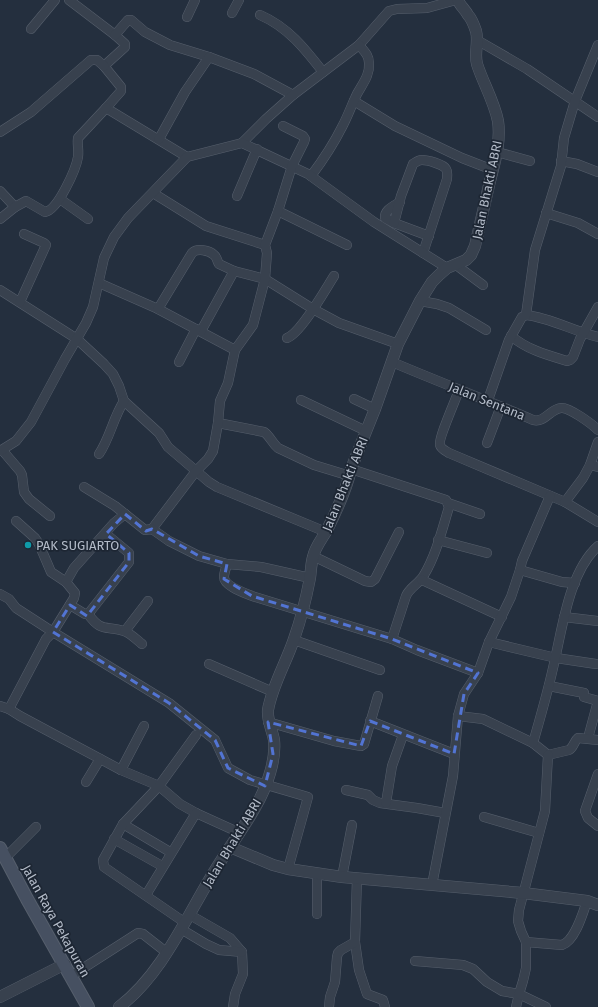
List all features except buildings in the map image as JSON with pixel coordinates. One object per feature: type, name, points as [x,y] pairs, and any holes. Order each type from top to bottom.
[{"type":"main road","name":"Jalan Raya Pekapuran","points":[[3,853],[27,900],[65,964],[88,1007]]},
{"type":"street","points":[[31,28],[55,0]]},
{"type":"street","points":[[69,0],[81,4],[124,42],[125,47],[104,66]]},
{"type":"street","points":[[187,17],[194,0]]},
{"type":"street","points":[[232,13],[239,0]]},
{"type":"street","points":[[50,516],[29,499],[24,492],[22,475],[20,471],[1,450],[16,441],[31,422],[86,323],[93,307],[104,258],[114,237],[128,218],[187,157],[242,143],[293,95],[359,45],[389,11],[397,9],[427,8],[457,0]]},
{"type":"street","name":"Jalan Bhakti ABRI","points":[[119,1007],[138,992],[147,981],[185,922],[217,867],[250,818],[265,786],[271,768],[274,740],[268,722],[268,711],[273,692],[294,640],[303,611],[313,556],[326,532],[375,409],[398,344],[420,301],[432,282],[452,266],[466,260],[471,255],[475,246],[497,152],[499,134],[495,109],[475,56],[477,40],[473,23],[457,0]]},
{"type":"street","points":[[260,15],[288,31],[307,50],[324,72]]},
{"type":"street","points":[[115,35],[128,20],[131,20],[145,32],[170,45],[210,57],[254,74],[293,95]]},
{"type":"street","points":[[477,40],[527,69],[598,117]]},
{"type":"street","points":[[311,176],[343,127],[354,101],[367,78],[369,72],[368,55],[359,45]]},
{"type":"street","points":[[526,315],[535,250],[561,161],[564,138],[576,101],[598,45]]},
{"type":"street","points":[[158,140],[185,92],[210,57]]},
{"type":"street","points":[[0,132],[31,112],[91,60],[97,60],[104,66],[121,87],[121,91],[78,138],[78,159],[60,199],[48,212],[26,201],[15,207],[0,219]]},
{"type":"street","points":[[354,101],[395,126],[462,158],[493,170]]},
{"type":"street","points":[[106,108],[187,157]]},
{"type":"street","points":[[152,529],[213,451],[220,401],[228,383],[235,350],[253,325],[265,280],[267,253],[265,245],[278,211],[292,166],[305,139],[303,136],[284,126]]},
{"type":"street","points":[[242,143],[311,176],[374,222],[423,253],[452,266],[483,285]]},
{"type":"street","points":[[237,196],[257,150]]},
{"type":"street","points":[[497,152],[530,161]]},
{"type":"street","points":[[423,253],[429,236],[447,179],[447,171],[440,164],[422,160],[413,164],[394,223],[429,236]]},
{"type":"street","points":[[561,161],[577,164],[598,172]]},
{"type":"street","points":[[0,191],[15,207]]},
{"type":"street","points":[[153,193],[206,226],[265,245]]},
{"type":"street","points":[[60,199],[88,218]]},
{"type":"street","points":[[278,211],[347,245]]},
{"type":"street","points":[[546,213],[578,223],[598,234]]},
{"type":"street","points":[[20,302],[46,245],[24,234]]},
{"type":"street","points":[[158,309],[192,253],[195,250],[201,250],[215,255],[219,264],[265,280],[339,323],[398,344]]},
{"type":"street","points":[[178,362],[199,330],[234,270]]},
{"type":"street","points":[[287,338],[294,334],[313,309],[334,276]]},
{"type":"street","points":[[99,283],[158,309],[235,350]]},
{"type":"street","points":[[1,293],[20,302],[77,339],[113,374],[124,401],[159,433],[168,447],[217,487],[326,532]]},
{"type":"street","points":[[420,301],[448,308],[486,330]]},
{"type":"street","points":[[511,336],[523,346],[542,354],[567,361],[573,357],[583,334],[598,307]]},
{"type":"street","points":[[488,400],[511,336],[522,316],[526,315],[546,319],[583,334],[598,337]]},
{"type":"street","name":"Jalan Sentana","points":[[392,362],[459,390],[488,400],[538,422],[554,410],[561,408],[568,409],[598,430]]},
{"type":"street","points":[[459,390],[442,434],[439,443],[440,447],[449,453],[565,502],[598,522]]},
{"type":"street","points":[[354,399],[375,409]]},
{"type":"street","points":[[301,400],[366,431]]},
{"type":"street","points":[[99,454],[105,446],[118,411],[124,401]]},
{"type":"street","points":[[488,443],[501,406]]},
{"type":"street","points":[[218,423],[264,432],[268,434],[274,445],[278,448],[314,464],[350,472],[446,500],[448,503],[480,514]]},
{"type":"street","points":[[565,502],[594,466],[598,442]]},
{"type":"street","points":[[84,487],[115,506],[145,530],[152,529],[169,541],[199,556],[227,564],[261,567],[310,578]]},
{"type":"street","points":[[432,885],[453,776],[458,716],[464,694],[478,673],[489,642],[502,617],[532,535],[550,496]]},
{"type":"street","points":[[392,640],[409,589],[422,580],[428,568],[449,507],[448,503]]},
{"type":"street","points":[[66,582],[74,568],[125,514]]},
{"type":"street","points":[[16,521],[35,538],[51,572],[66,582],[75,593],[70,605],[53,632],[46,639],[4,707],[121,770],[159,786],[180,804],[240,833]]},
{"type":"street","points":[[313,556],[371,582],[375,579],[399,532]]},
{"type":"street","points":[[88,614],[129,562],[129,553],[106,534]]},
{"type":"street","points":[[438,540],[487,553]]},
{"type":"street","points":[[533,743],[556,658],[564,617],[575,582],[585,562],[593,550],[598,546]]},
{"type":"street","points":[[227,564],[224,577],[225,580],[236,589],[252,596],[392,640],[478,673]]},
{"type":"street","points":[[520,570],[562,582],[575,582]]},
{"type":"street","points":[[422,580],[502,617]]},
{"type":"street","points":[[0,594],[9,599],[16,608],[53,632],[169,703],[215,740],[228,768],[265,786],[308,797],[288,869]]},
{"type":"street","points":[[125,631],[148,601]]},
{"type":"street","points":[[70,605],[83,613],[88,614],[96,625],[125,631],[142,644]]},
{"type":"street","points":[[564,617],[598,621]]},
{"type":"street","points":[[294,640],[380,670]]},
{"type":"street","points":[[489,642],[556,658],[596,664]]},
{"type":"street","points":[[209,664],[273,692]]},
{"type":"street","points":[[549,686],[584,693],[584,697],[586,699],[598,701],[588,738]]},
{"type":"street","points":[[268,722],[334,741],[362,746],[364,744],[378,696]]},
{"type":"street","points":[[458,716],[483,719],[533,743],[548,755]]},
{"type":"street","points":[[370,721],[454,754]]},
{"type":"street","points":[[121,770],[144,726]]},
{"type":"street","points":[[196,735],[159,786],[123,824],[103,860],[104,867],[185,922],[206,944],[219,950],[242,952]]},
{"type":"street","points":[[386,803],[392,766],[403,735]]},
{"type":"street","points":[[548,755],[572,749],[578,738],[598,740]]},
{"type":"street","points":[[516,1007],[518,994],[526,968],[526,942],[518,921],[523,893],[545,811],[548,755]]},
{"type":"street","points":[[86,782],[100,759]]},
{"type":"street","points":[[598,774],[585,811],[588,818],[598,826]]},
{"type":"street","points":[[346,790],[368,795],[373,800],[445,813]]},
{"type":"street","points":[[146,895],[170,852],[196,813]]},
{"type":"street","points":[[484,816],[539,833]]},
{"type":"street","points":[[123,824],[170,852]]},
{"type":"street","points":[[342,877],[352,825]]},
{"type":"street","points":[[3,853],[36,827]]},
{"type":"street","points":[[114,840],[162,866]]},
{"type":"street","points":[[230,847],[273,865],[288,869],[342,877],[523,893],[587,902],[598,905]]},
{"type":"street","points":[[317,914],[318,873]]},
{"type":"street","points":[[356,878],[355,942],[359,970],[367,994],[382,1000],[385,1007]]},
{"type":"street","points":[[526,942],[565,944],[576,929],[587,902]]},
{"type":"street","points":[[185,922],[230,938],[242,952],[243,974],[235,994],[233,1007]]},
{"type":"street","points":[[71,976],[138,933],[143,934],[166,952]]},
{"type":"street","points":[[329,1007],[335,982],[338,953],[340,950],[355,942]]},
{"type":"street","points":[[415,961],[463,965],[473,969],[487,982],[502,991],[518,994],[546,1007]]},
{"type":"street","points":[[0,997],[65,964]]},
{"type":"highlighted area","points":[[125,514],[146,531],[152,529],[199,556],[227,564],[224,579],[252,596],[392,639],[478,673],[464,694],[454,754],[370,721],[361,746],[268,722],[273,754],[265,786],[228,768],[215,740],[169,703],[53,632],[70,605],[87,616],[129,562],[129,553],[106,534]]},
{"type":"place","name":"PAK SUGIARTO","points":[[28,545]]}]
